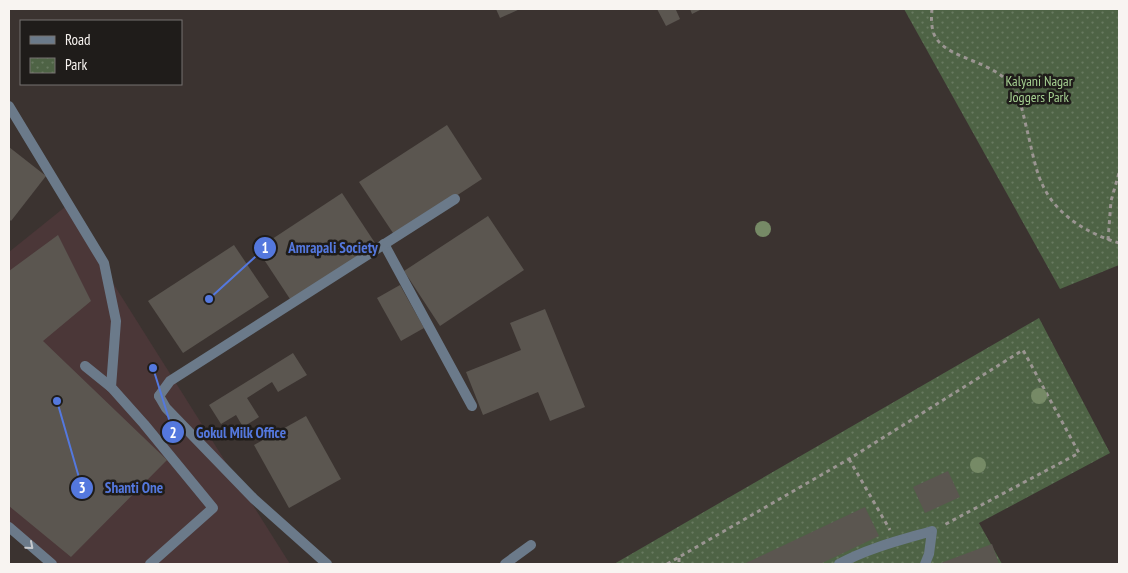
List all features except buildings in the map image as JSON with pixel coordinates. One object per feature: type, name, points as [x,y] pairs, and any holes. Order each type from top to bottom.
[{"type":"street","points":[[9,106],[104,263],[116,321],[111,387]]},
{"type":"street","points":[[327,564],[236,482],[166,408],[159,396],[170,380],[455,199]]},
{"type":"street","points":[[384,244],[472,406]]},
{"type":"street","points":[[85,366],[111,387],[213,508],[150,564]]},
{"type":"street","points":[[9,527],[52,564]]},
{"type":"street","points":[[839,564],[852,557],[897,541],[932,531],[929,554],[925,564]]},
{"type":"street","points":[[505,564],[531,545]]},
{"type":"street","points":[[852,557],[863,564]]},
{"type":"path","points":[[932,9],[931,19],[936,38],[948,49],[991,68],[1005,78],[1016,91],[1037,170],[1044,188],[1053,201],[1084,229],[1119,243]]},
{"type":"path","points":[[1108,240],[1110,201],[1119,173]]},
{"type":"path","points":[[667,564],[849,459],[1023,350],[1079,453],[932,531]]},
{"type":"path","points":[[849,459],[897,541]]},
{"type":"path","points":[[678,558],[679,564]]},
{"type":"shaded area","points":[[65,207],[290,564],[56,564],[9,529],[9,252]]},
{"type":"green space","name":"Kalyani Nagar Joggers Park","points":[[904,9],[1119,9],[1119,265],[1060,289]]},
{"type":"green space","points":[[1039,318],[1110,453],[979,523],[1002,564],[614,564]]},
{"type":"place","name":"Amrapali Society","points":[[209,299]]},
{"type":"place","name":"Gokul Milk Office","points":[[153,368]]},
{"type":"place","name":"Shanti One","points":[[57,401]]}]
